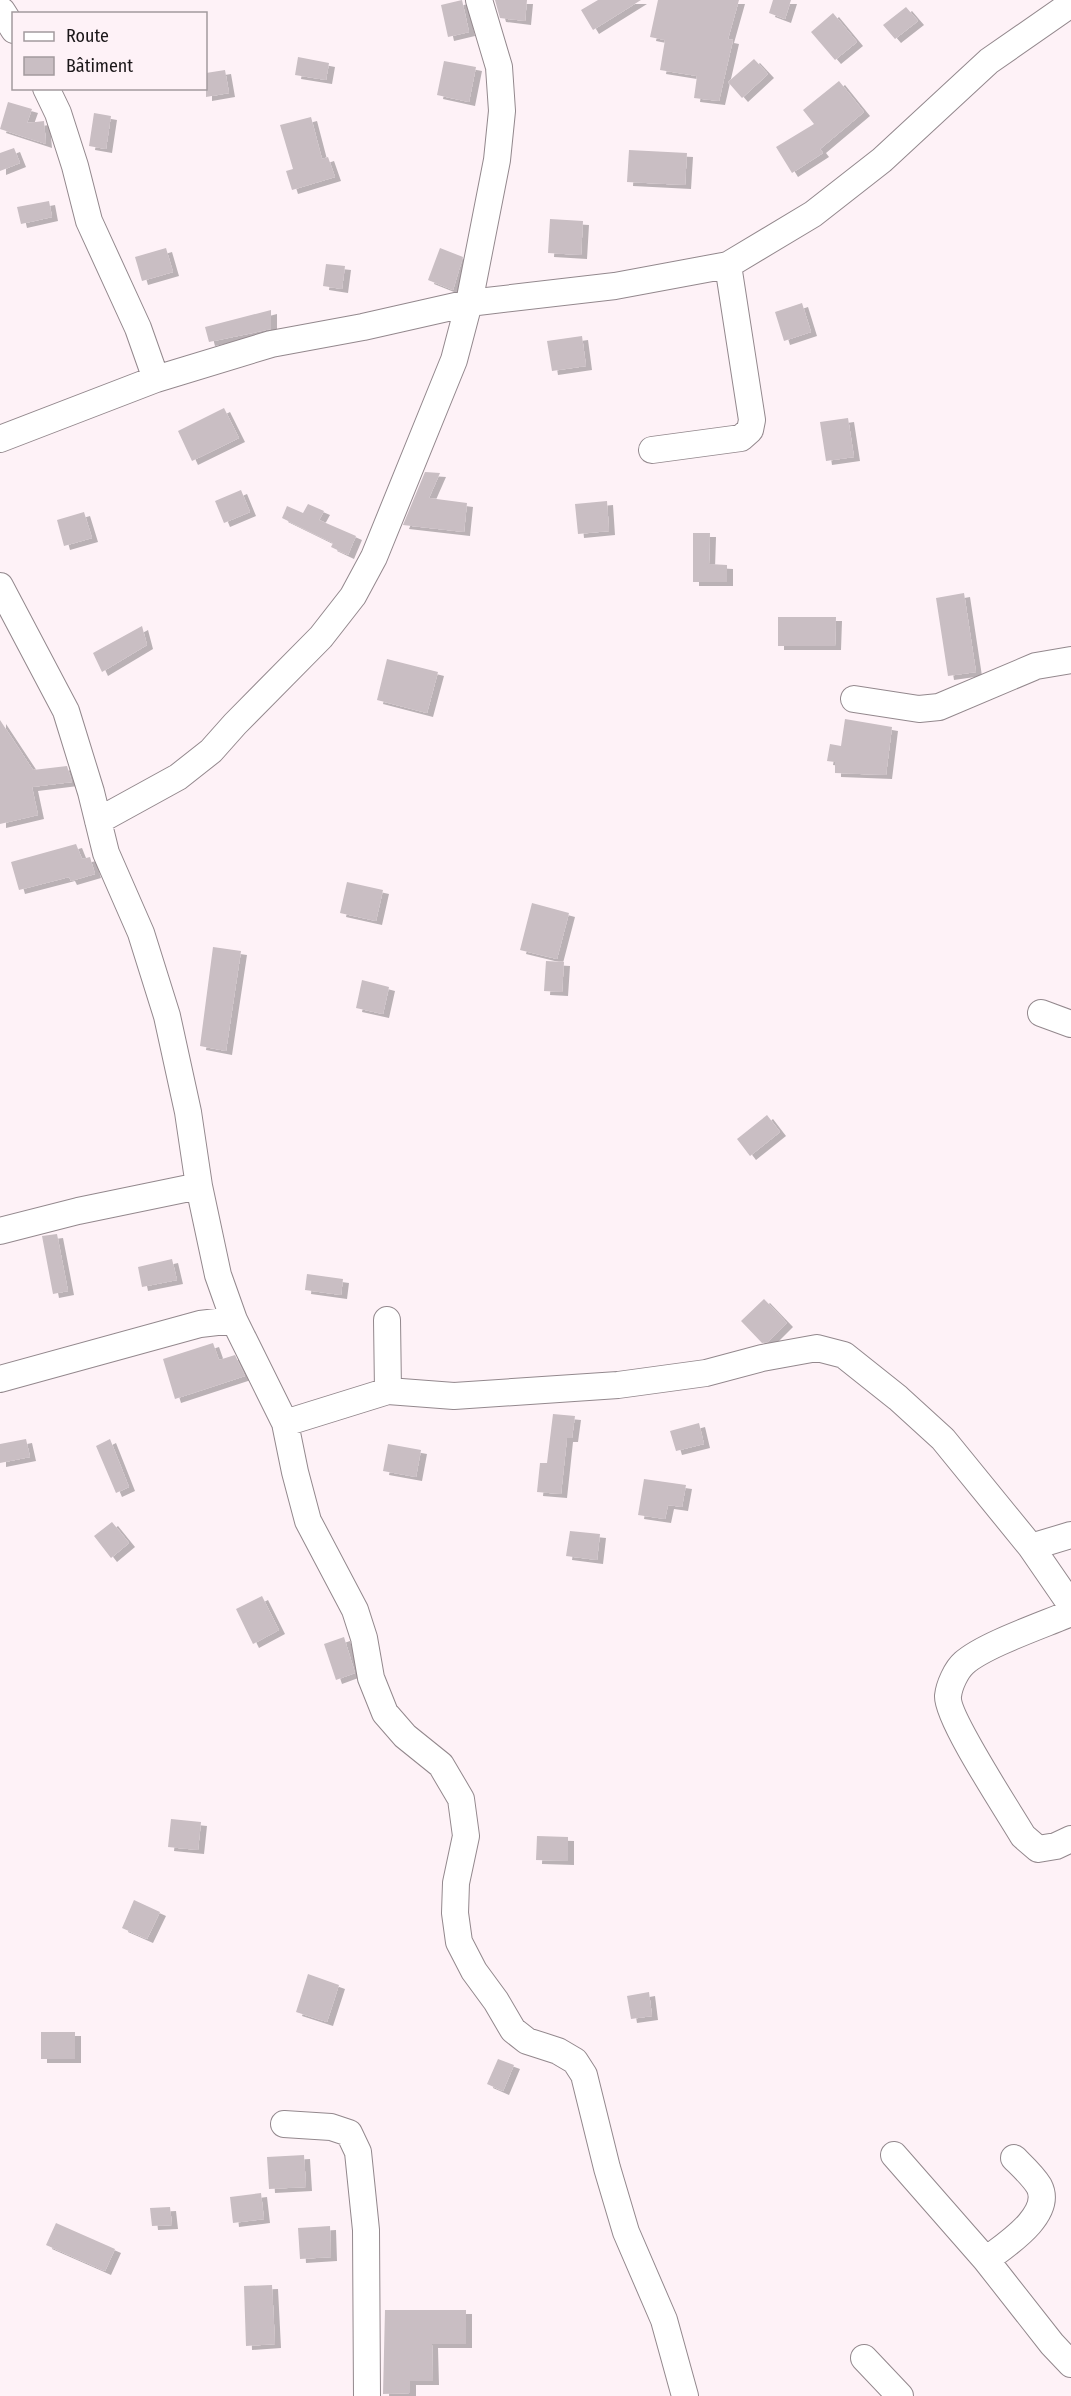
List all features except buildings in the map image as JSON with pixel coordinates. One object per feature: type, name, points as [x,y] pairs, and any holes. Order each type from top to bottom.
[{"type":"street","points":[[98,821],[178,777],[211,751],[321,637],[353,596],[374,557],[454,360],[469,303],[496,160],[502,111],[499,68],[478,0]]},
{"type":"street","points":[[0,439],[156,379],[271,344],[363,327],[469,303],[615,286],[728,266],[813,214],[882,160],[989,61],[1071,4]]},
{"type":"street","points":[[47,90],[58,113],[75,166],[88,221],[138,328],[156,379]]},
{"type":"street","points":[[652,450],[741,438],[750,430],[752,420],[728,266]]},
{"type":"street","points":[[0,586],[66,711],[92,792],[106,853],[141,933],[167,1016],[188,1112],[199,1186],[218,1275],[234,1320],[285,1423],[308,1521],[355,1610],[364,1638],[371,1678],[385,1713],[405,1736],[441,1765],[461,1798],[466,1836],[456,1883],[455,1913],[459,1942],[474,1971],[496,2001],[513,2030],[528,2041],[558,2051],[575,2061],[584,2075],[607,2169],[626,2232],[664,2320],[685,2396]]},
{"type":"street","points":[[854,699],[920,709],[939,707],[1036,666],[1071,660]]},
{"type":"street","points":[[1041,1013],[1071,1024]]},
{"type":"street","points":[[0,1231],[78,1211],[199,1186]]},
{"type":"street","points":[[0,1379],[200,1324],[234,1320]]},
{"type":"street","points":[[387,1320],[388,1391]]},
{"type":"street","points":[[285,1423],[388,1391],[454,1396],[567,1390],[706,1373],[762,1358],[817,1348],[844,1355],[898,1398],[943,1439],[1031,1547],[1071,1605]]},
{"type":"street","points":[[1031,1547],[1071,1535]]},
{"type":"street","points":[[1071,1613],[978,1653],[962,1665],[954,1678],[948,1697],[953,1719],[1023,1836],[1038,1849],[1056,1846],[1071,1839]]},
{"type":"street","points":[[284,2124],[332,2127],[349,2133],[358,2152],[366,2230],[367,2396]]},
{"type":"street","points":[[894,2155],[986,2260],[1052,2344],[1071,2364]]},
{"type":"street","points":[[986,2260],[1018,2236],[1037,2214],[1040,2206],[1042,2197],[1039,2186],[1014,2158]]},
{"type":"street","points":[[864,2358],[900,2396]]}]
